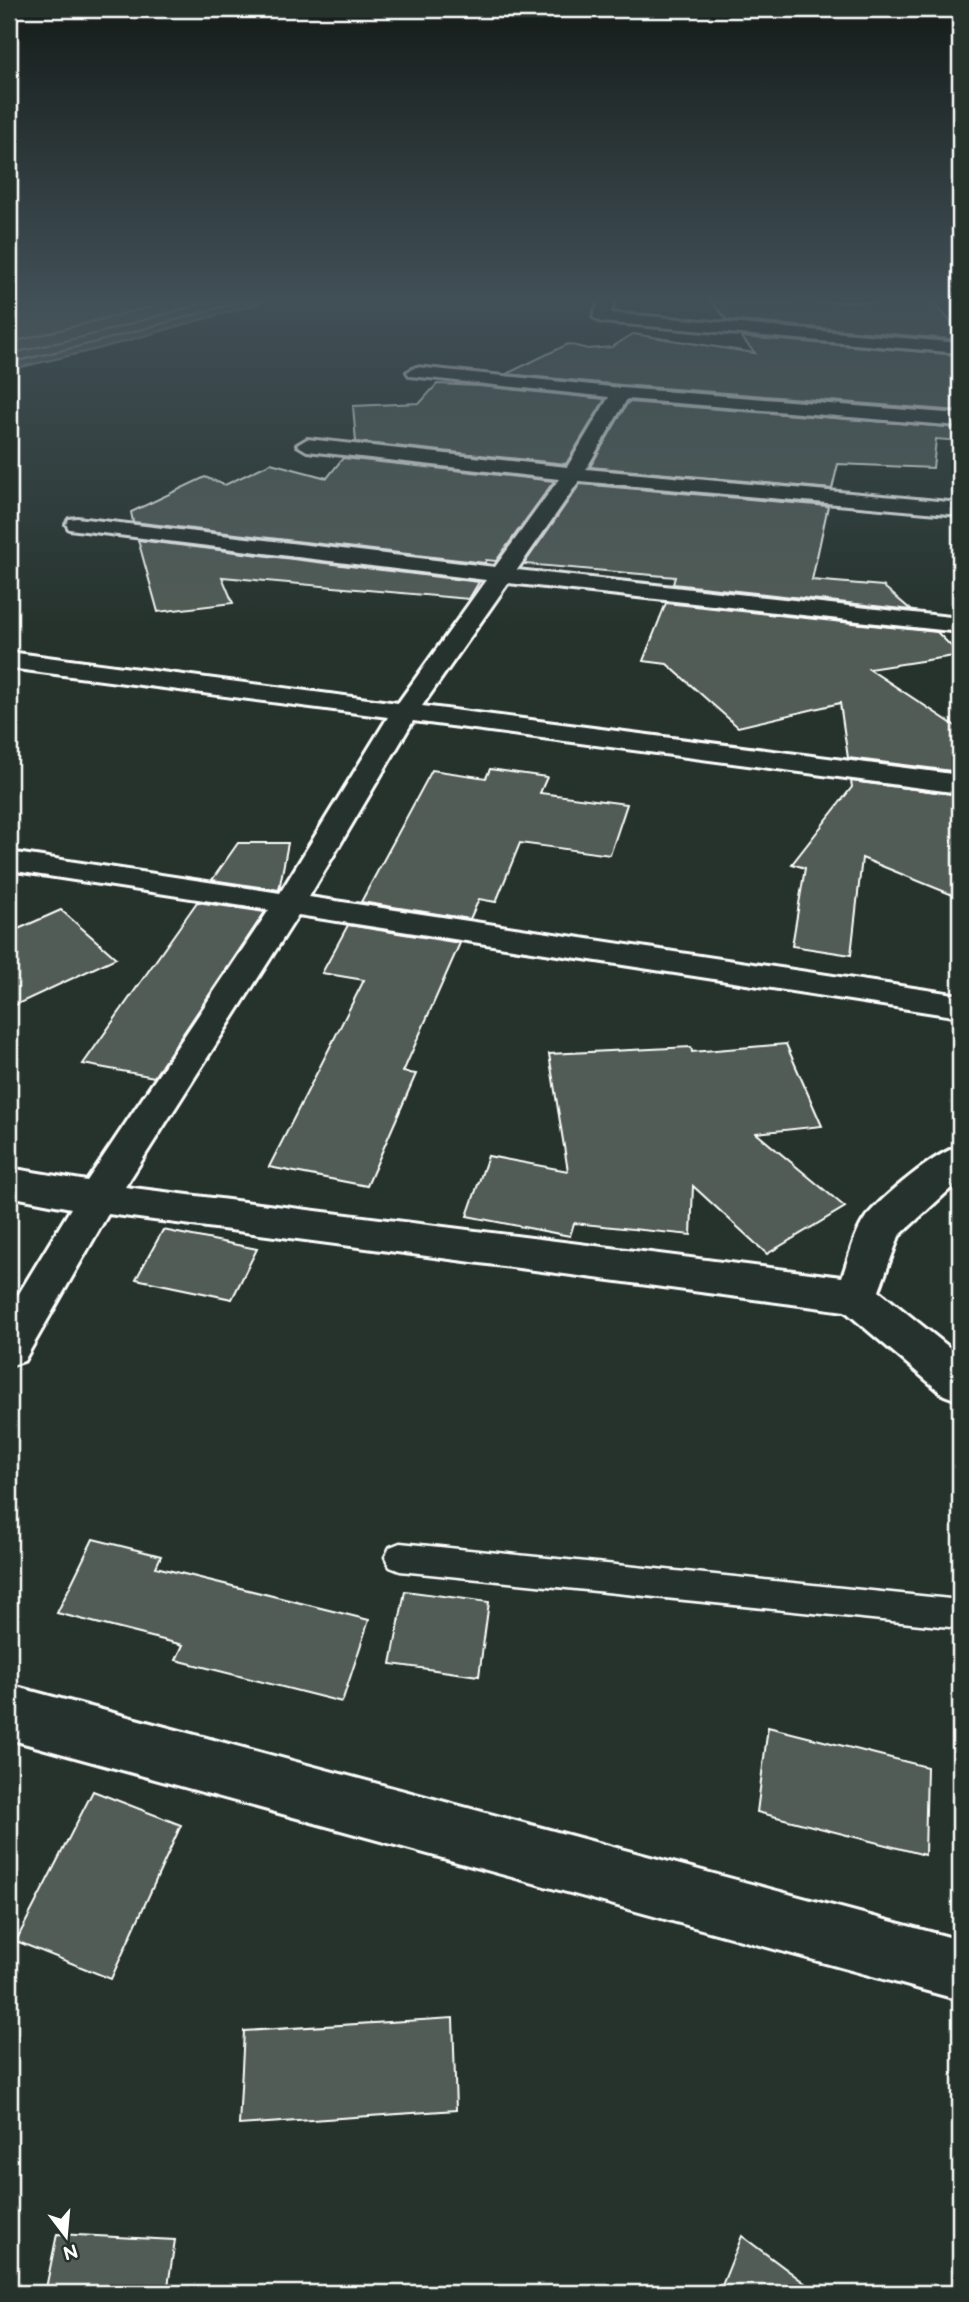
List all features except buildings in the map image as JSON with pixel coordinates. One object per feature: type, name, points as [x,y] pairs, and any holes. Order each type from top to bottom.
[{"type":"street","points":[[9,1348],[97,1198],[289,904],[404,713],[573,474],[611,409]]},
{"type":"street","points":[[827,409],[960,420]]},
{"type":"street","points":[[307,446],[573,474],[960,509]]},
{"type":"street","points":[[77,524],[502,575],[960,625]]},
{"type":"street","points":[[9,660],[960,784]]},
{"type":"street","points":[[9,861],[960,1006]]},
{"type":"street","points":[[856,1296],[881,1228],[931,1181],[960,1160]]},
{"type":"street","points":[[9,1182],[97,1198],[856,1296],[960,1382]]},
{"type":"street","points":[[9,1712],[960,1970]]},
{"type":"lane","points":[[400,1557],[960,1614]]}]
